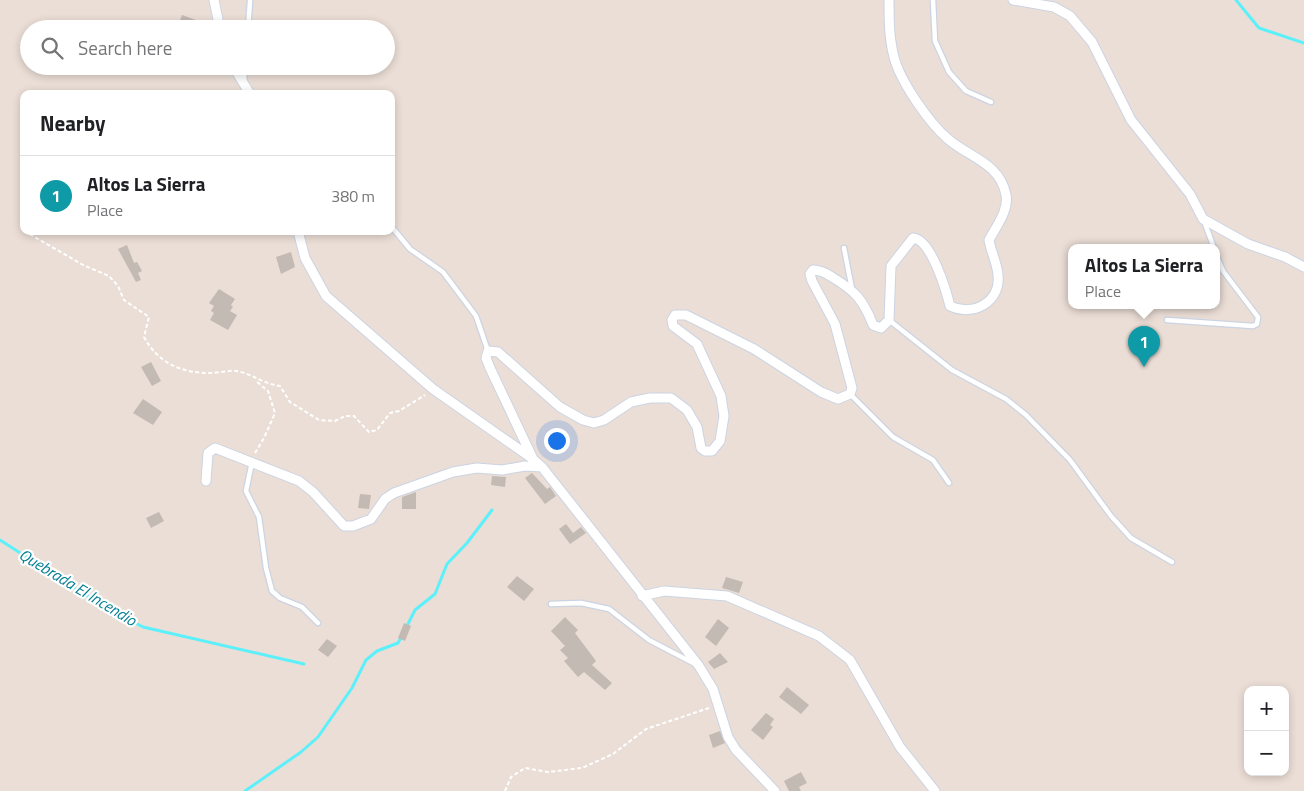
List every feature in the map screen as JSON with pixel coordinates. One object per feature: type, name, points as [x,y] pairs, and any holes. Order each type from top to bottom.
[{"type":"street","points":[[214,0],[218,20]]},
{"type":"street","points":[[534,459],[490,368],[486,358],[488,350],[498,352],[560,407],[583,420],[594,423],[604,420],[631,402],[650,398],[671,398],[686,410],[697,427],[701,448],[705,451],[712,451],[720,440],[724,416],[721,396],[697,344],[673,326],[672,320],[676,315],[686,315],[754,349],[821,392],[838,399],[850,394],[851,382],[835,324],[810,274],[813,270],[818,270],[852,289],[863,302],[873,325],[880,328],[889,320],[891,266],[913,238],[919,238],[925,243],[943,280],[950,306],[959,310],[972,311],[982,307],[991,300],[997,288],[998,275],[989,240],[1005,209],[1007,197],[998,173],[949,140],[933,123],[916,100],[894,59],[889,34],[889,0]]},
{"type":"street","points":[[1013,0],[1054,7],[1070,16],[1092,42],[1131,120],[1190,194],[1203,219],[1248,244],[1285,257],[1304,267]]},
{"type":"street","points":[[238,75],[248,90]]},
{"type":"street","points":[[299,235],[306,258],[326,296],[433,389],[534,459],[542,467],[699,666],[718,703],[728,737],[736,750],[776,791]]},
{"type":"street","points":[[206,481],[208,453],[211,449],[215,448],[299,481],[313,492],[344,526],[353,526],[371,518],[385,499],[394,493],[453,472],[478,468],[502,470],[525,466],[542,467]]},
{"type":"street","points":[[642,596],[664,591],[727,596],[819,636],[850,660],[900,748],[935,791]]},
{"type":"lane","points":[[933,0],[935,41],[949,72],[966,91],[991,102]]},
{"type":"lane","points":[[249,20],[250,1]]},
{"type":"lane","points":[[244,75],[244,84]]},
{"type":"lane","points":[[1203,219],[1212,244]]},
{"type":"lane","points":[[395,231],[410,249],[443,272],[476,316],[488,350]]},
{"type":"lane","points":[[844,248],[852,289]]},
{"type":"lane","points":[[1167,320],[1253,326],[1257,324],[1258,317],[1220,263]]},
{"type":"lane","points":[[889,320],[952,370],[1006,399],[1026,415],[1070,460],[1111,516],[1131,538],[1172,562]]},
{"type":"lane","points":[[850,394],[893,437],[933,460],[949,483]]},
{"type":"lane","points":[[252,462],[246,491],[259,517],[266,568],[272,591],[280,598],[302,607],[318,623]]},
{"type":"lane","points":[[551,604],[581,603],[609,609],[649,640],[699,666]]},
{"type":"path","points":[[30,235],[83,265],[109,276],[118,286],[124,300],[149,317],[144,337],[150,350],[168,364],[198,372],[234,371],[246,373],[268,391],[275,413],[252,462]]},
{"type":"path","points":[[256,380],[280,386],[290,402],[319,420],[335,421],[344,416],[354,416],[369,432],[377,430],[390,413],[399,411],[433,389]]},
{"type":"path","points":[[505,791],[511,777],[525,768],[548,772],[582,768],[613,754],[646,729],[700,712],[718,703]]},
{"type":"building","points":[[182,15],[196,20],[180,20]]},
{"type":"building","points":[[127,245],[134,263],[137,262],[142,271],[138,273],[141,280],[136,282],[118,249]]},
{"type":"building","points":[[291,252],[295,267],[281,274],[276,257]]},
{"type":"building","points":[[219,289],[235,299],[230,311],[237,315],[228,330],[210,320],[214,313],[211,311],[214,306],[209,303]]},
{"type":"building","points":[[151,362],[161,381],[152,386],[141,367]]},
{"type":"building","points":[[143,399],[162,412],[153,425],[133,413]]},
{"type":"building","points":[[532,473],[547,489],[550,487],[556,496],[545,504],[525,478]]},
{"type":"building","points":[[492,476],[506,477],[505,487],[491,485]]},
{"type":"building","points":[[416,492],[416,509],[402,509],[402,497]]},
{"type":"building","points":[[360,494],[371,495],[369,509],[358,508]]},
{"type":"building","points":[[159,512],[164,521],[151,528],[146,518]]},
{"type":"building","points":[[566,524],[573,533],[581,527],[586,533],[570,544],[559,529]]},
{"type":"building","points":[[517,576],[534,589],[524,601],[507,587]]},
{"type":"building","points":[[726,577],[743,582],[739,593],[722,588]]},
{"type":"building","points":[[565,617],[578,630],[575,633],[596,661],[592,665],[612,683],[605,690],[584,672],[578,677],[564,661],[568,658],[560,650],[565,646],[551,631]]},
{"type":"building","points":[[718,619],[729,628],[716,646],[705,637]]},
{"type":"building","points":[[404,623],[411,626],[405,641],[398,638]]},
{"type":"building","points":[[327,639],[337,646],[328,657],[318,650]]},
{"type":"building","points":[[720,653],[728,662],[714,669],[708,662]]},
{"type":"building","points":[[787,687],[809,705],[801,714],[779,697]]},
{"type":"building","points":[[766,713],[774,719],[770,725],[773,727],[763,740],[751,730]]},
{"type":"building","points":[[720,731],[725,743],[713,748],[709,735]]},
{"type":"building","points":[[801,772],[807,783],[799,787],[801,791],[789,791],[784,781]]},
{"type":"waterway","points":[[1236,0],[1259,28],[1304,43]]},
{"type":"waterway","points":[[406,628],[415,610],[435,594],[447,564],[467,543],[492,510]]},
{"type":"waterway","name":"Quebrada El Incendio","points":[[0,540],[106,608],[143,627],[304,664]]},
{"type":"waterway","points":[[245,791],[301,752],[318,737],[352,688],[366,660],[377,651],[398,643],[402,636]]},
{"type":"place","name":"Altos La Sierra","points":[[1144,367]]}]
